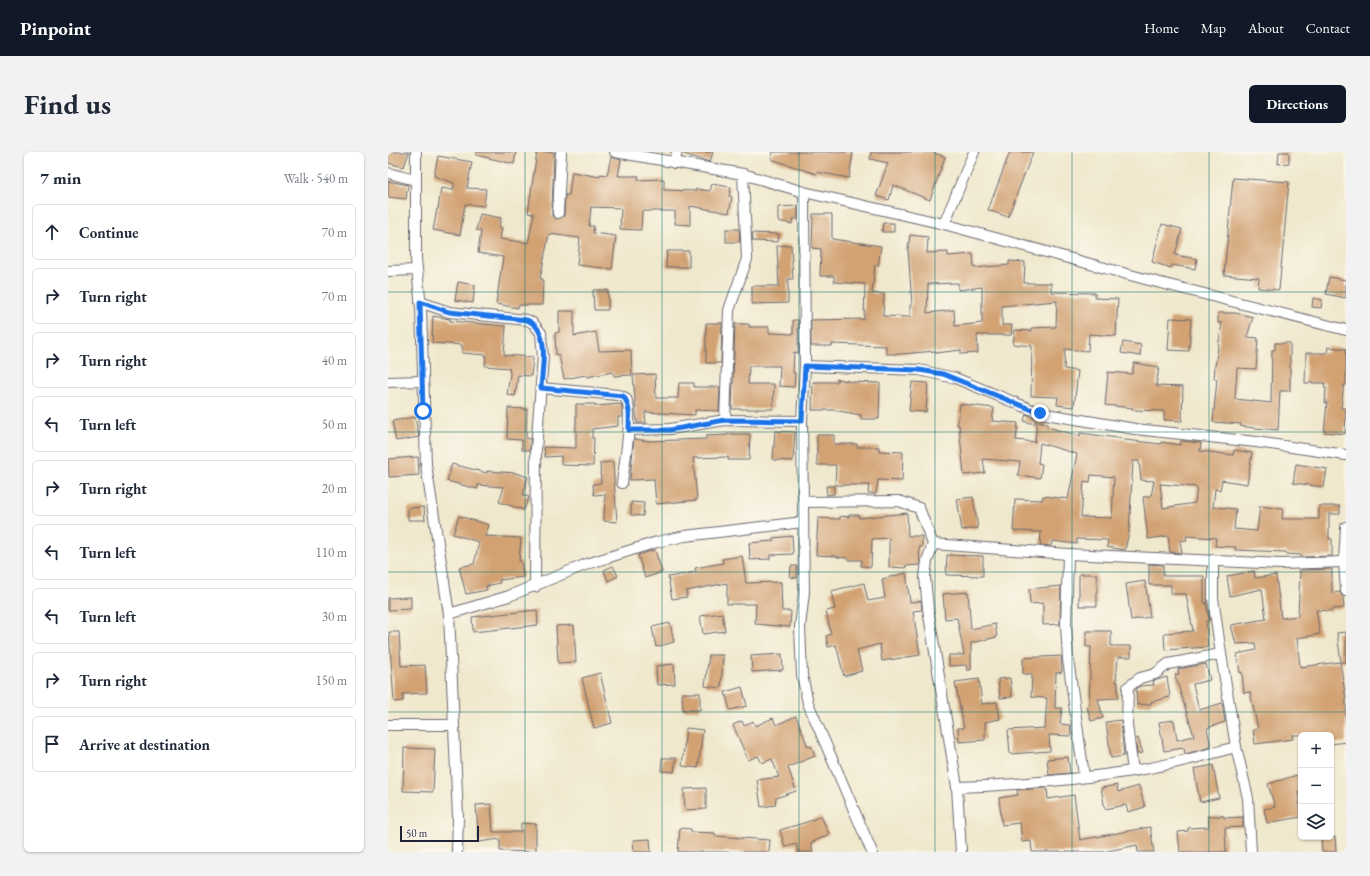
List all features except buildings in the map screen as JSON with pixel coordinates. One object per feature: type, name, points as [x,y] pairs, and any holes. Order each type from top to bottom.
[{"type":"street","points":[[416,152],[415,180],[417,270],[420,302],[426,465],[449,614],[458,817],[457,852]]},
{"type":"street","points":[[558,213],[561,152]]},
{"type":"street","points":[[615,152],[743,174],[804,192],[944,224],[1145,279],[1346,330]]},
{"type":"street","points":[[674,163],[677,152]]},
{"type":"street","points":[[944,224],[974,152]]},
{"type":"street","points":[[388,172],[415,180]]},
{"type":"street","points":[[725,420],[729,310],[747,259],[743,174]]},
{"type":"street","points":[[804,192],[805,366],[802,421],[804,592],[800,627],[802,675],[806,696],[872,852]]},
{"type":"street","points":[[388,271],[417,270]]},
{"type":"street","points":[[420,302],[449,312],[527,320],[533,322],[541,333],[541,388],[536,450],[535,587]]},
{"type":"street","points":[[805,366],[919,370],[955,378],[1040,413],[1135,429],[1256,442],[1346,455]]},
{"type":"street","points":[[388,382],[423,381]]},
{"type":"street","points":[[541,388],[623,396],[627,400],[629,430],[622,483]]},
{"type":"street","points":[[629,430],[670,430],[725,420],[802,421]]},
{"type":"street","points":[[803,502],[899,500],[919,508],[933,544],[924,577],[957,787],[961,852]]},
{"type":"street","points":[[449,614],[535,587],[587,564],[657,542],[685,536],[803,522]]},
{"type":"street","points":[[1346,527],[1344,562],[1346,591]]},
{"type":"street","points":[[933,544],[1068,554],[1281,564],[1344,562]]},
{"type":"street","points":[[1068,554],[1066,624],[1068,659],[1084,776]]},
{"type":"street","points":[[1213,560],[1214,598],[1221,654],[1236,747],[1248,798],[1251,852]]},
{"type":"street","points":[[1133,771],[1127,725],[1128,687],[1140,678],[1155,674],[1168,664],[1221,654]]},
{"type":"street","points":[[388,725],[454,725]]},
{"type":"street","points":[[957,787],[1021,784],[1133,771],[1181,762],[1236,747]]},
{"type":"route","points":[[423,411],[420,302],[449,312],[509,320],[527,320],[533,322],[541,333],[543,357],[541,388],[607,393],[623,396],[627,400],[629,430],[670,430],[725,420],[802,421],[805,366],[919,370],[943,374],[1021,404],[1040,413]]}]
